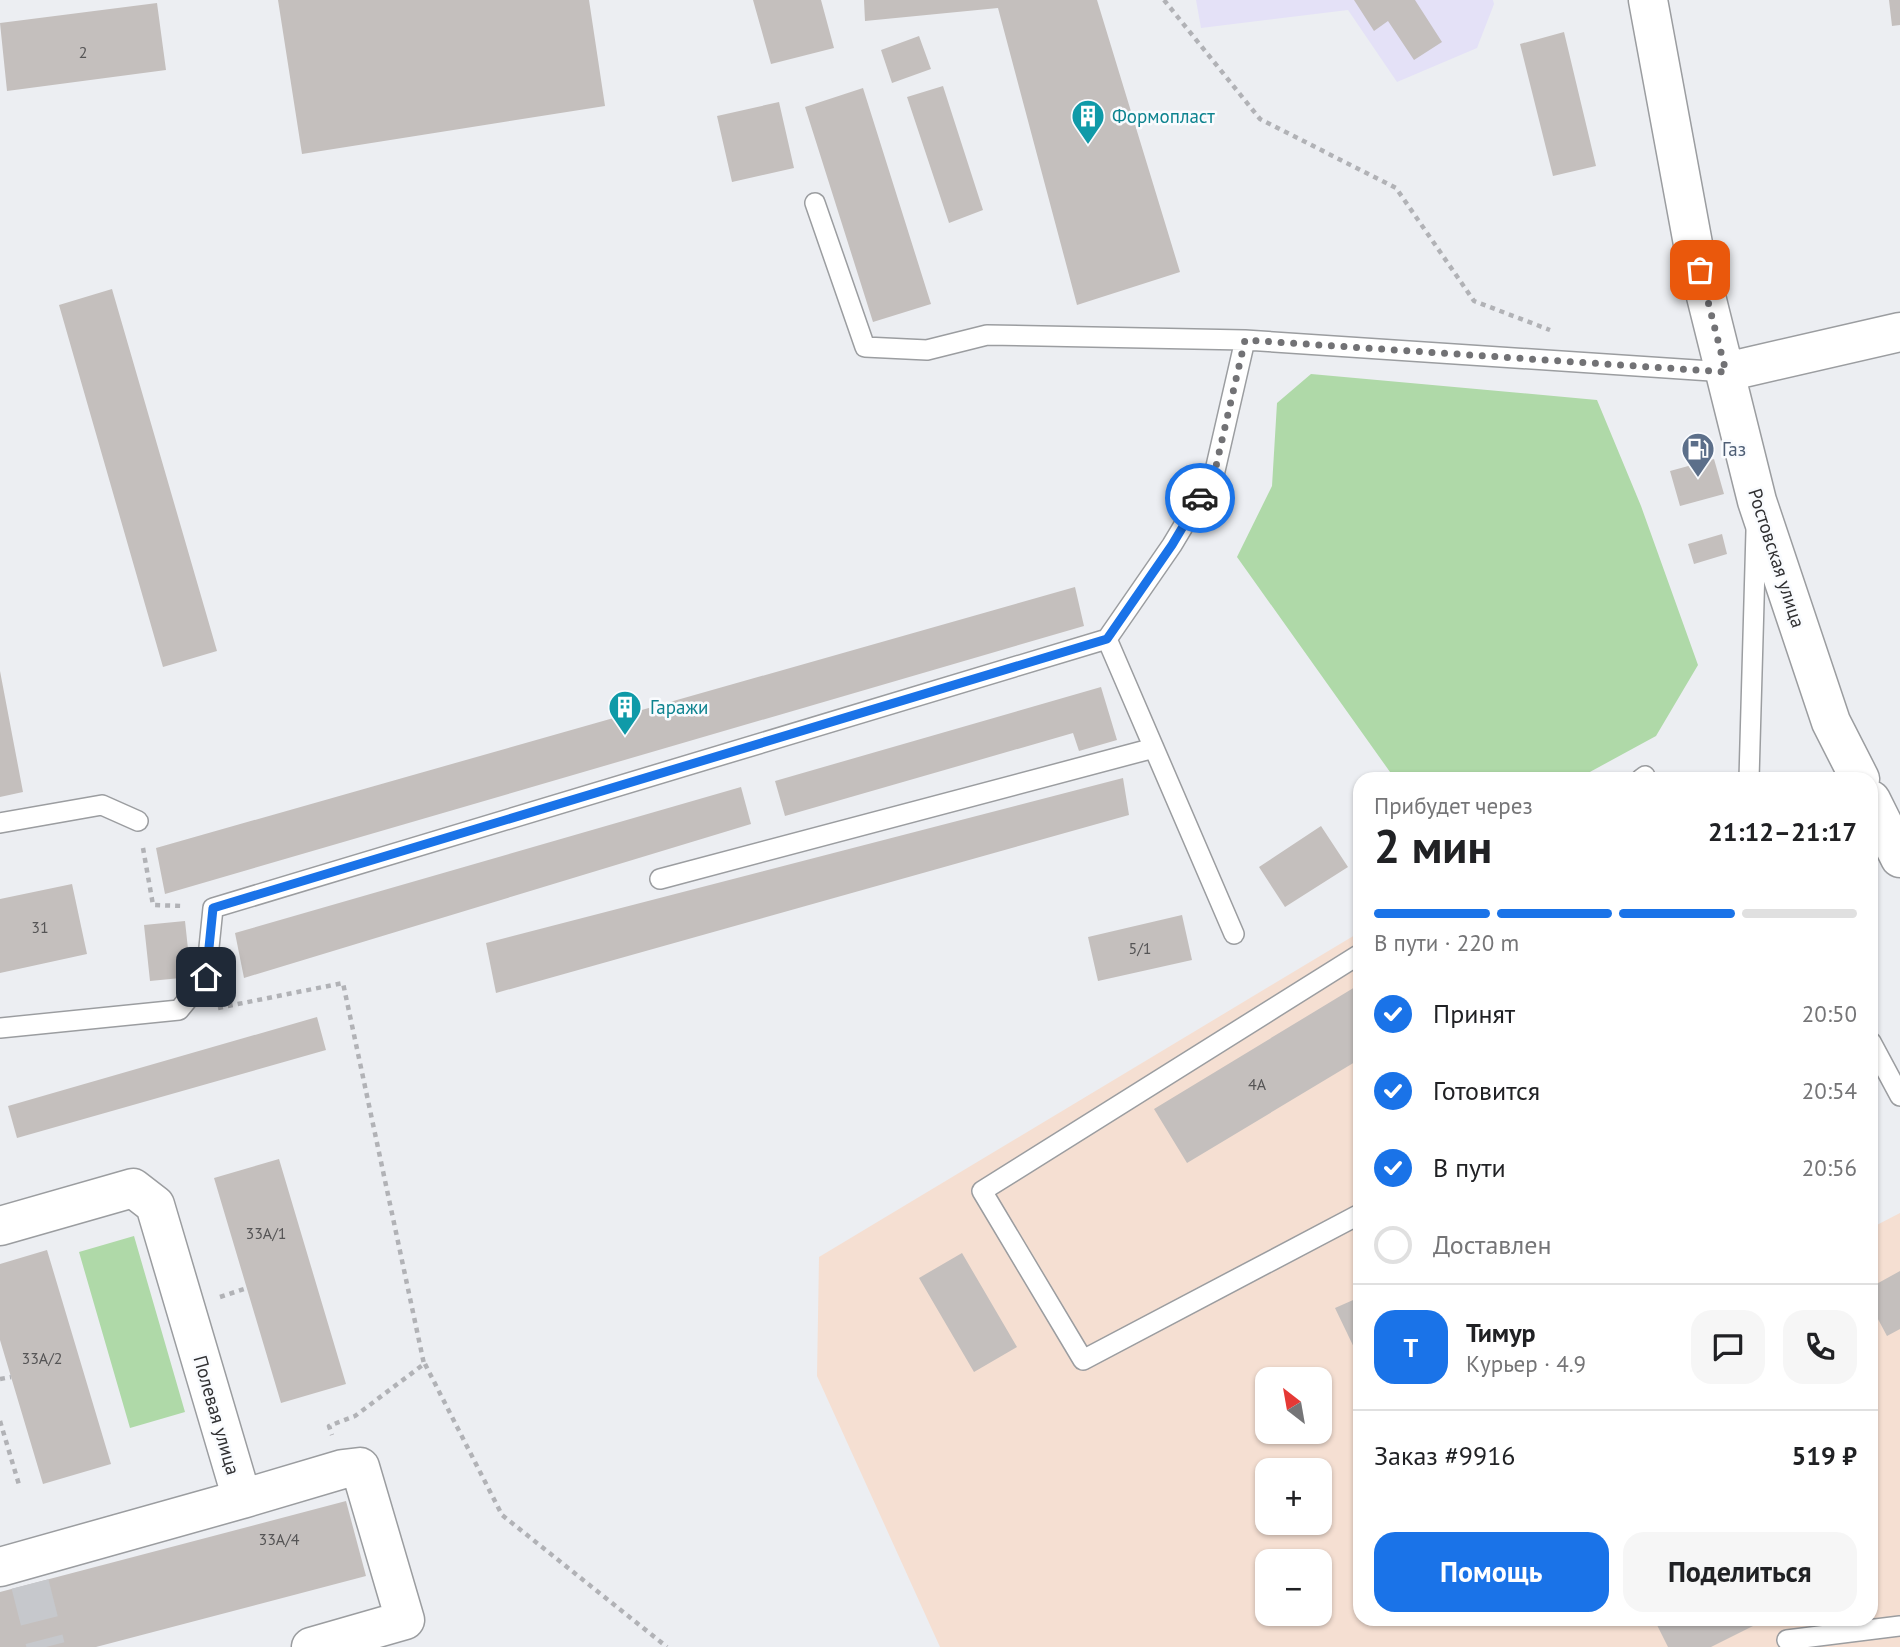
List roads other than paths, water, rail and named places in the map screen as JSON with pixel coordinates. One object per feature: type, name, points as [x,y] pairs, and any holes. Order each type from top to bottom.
[{"type":"street","name":"Ростовская улица","points":[[1648,0],[1693,244],[1757,501],[1831,722],[1856,772]]},
{"type":"street","points":[[1726,372],[1900,332]]},
{"type":"street","points":[[1878,814],[1900,858]]},
{"type":"street","name":"Полевая улица","points":[[0,1226],[132,1188],[155,1205],[242,1499],[344,1469],[360,1467],[405,1620],[311,1647]]},
{"type":"street","points":[[18,1570],[242,1499]]},
{"type":"lane","points":[[815,203],[865,347],[927,350],[987,335],[1245,340],[1726,372]]},
{"type":"lane","points":[[0,1028],[179,1010],[206,977],[213,908],[1107,639],[1172,545],[1214,475],[1245,340]]},
{"type":"lane","points":[[1749,772],[1757,501]]},
{"type":"lane","points":[[1107,639],[1234,934]]},
{"type":"lane","points":[[660,879],[1154,748]]},
{"type":"lane","points":[[0,823],[102,805],[138,821]]},
{"type":"lane","points":[[1353,958],[982,1191],[1083,1360],[1353,1218]]},
{"type":"lane","points":[[1878,1055],[1900,1096]]},
{"type":"lane","points":[[1787,1640],[1900,1626]]},
{"type":"tunnel","points":[[30,1584],[46,1647]]},
{"type":"place","name":"Формопласт","points":[[1088,146]]},
{"type":"place","name":"Газ","points":[[1698,479]]},
{"type":"place","name":"Гаражи","points":[[625,737]]}]
